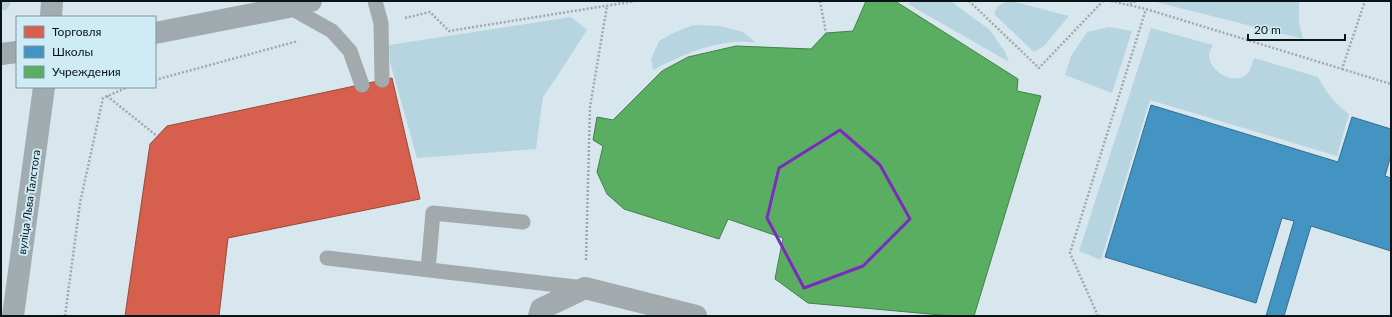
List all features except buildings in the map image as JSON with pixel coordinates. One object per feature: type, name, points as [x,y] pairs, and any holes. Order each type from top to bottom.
[{"type":"main road","points":[[51,16],[52,1]]},
{"type":"main road","points":[[156,33],[289,7],[311,1]]},
{"type":"main road","points":[[1,54],[16,52]]},
{"type":"main road","name":"вуліца Льва Талстога","points":[[13,316],[44,88]]},
{"type":"street","points":[[539,316],[541,309],[585,288],[696,316]]},
{"type":"lane","points":[[376,1],[381,23],[382,80]]},
{"type":"lane","points":[[289,7],[332,31],[350,51],[362,85]]},
{"type":"lane","points":[[428,270],[433,213],[523,222]]},
{"type":"lane","points":[[327,258],[585,288]]},
{"type":"path","points":[[820,1],[826,33]]},
{"type":"path","points":[[969,1],[1039,68],[1103,1]]},
{"type":"path","points":[[1111,1],[1146,9],[1391,84]]},
{"type":"path","points":[[1129,4],[1136,1]]},
{"type":"path","points":[[1342,69],[1366,1]]},
{"type":"path","points":[[585,288],[590,107],[607,6]]},
{"type":"path","points":[[1098,316],[1070,253],[1146,9]]},
{"type":"path","points":[[65,316],[80,203],[103,98],[126,88]]},
{"type":"path","points":[[107,96],[157,136]]},
{"type":"highlighted area","points":[[840,130],[880,165],[910,219],[863,266],[804,288],[767,218],[779,168]]},
{"type":"shaded area","points":[[1,1],[10,1],[10,5],[6,10],[1,10]]},
{"type":"shaded area","points":[[912,1],[952,2],[990,30],[1005,52],[1009,62],[908,4]]},
{"type":"shaded area","points":[[1008,1],[1069,16],[1044,46],[1034,52],[994,14],[998,6]]},
{"type":"shaded area","points":[[1152,1],[1299,1],[1299,22],[1303,39]]},
{"type":"shaded area","points":[[571,17],[587,30],[543,97],[536,149],[417,158],[390,62],[389,45]]},
{"type":"shaded area","points":[[693,25],[720,26],[743,32],[756,43],[730,42],[703,48],[677,58],[653,70],[651,59],[659,41],[673,33]]},
{"type":"shaded area","points":[[1109,27],[1132,31],[1112,93],[1065,75],[1071,56],[1087,32]]},
{"type":"shaded area","points":[[1151,28],[1213,45],[1209,53],[1209,58],[1212,65],[1215,69],[1227,77],[1237,78],[1246,75],[1254,58],[1318,77],[1331,97],[1349,114],[1337,156],[1150,100],[1101,260],[1079,251]]}]
